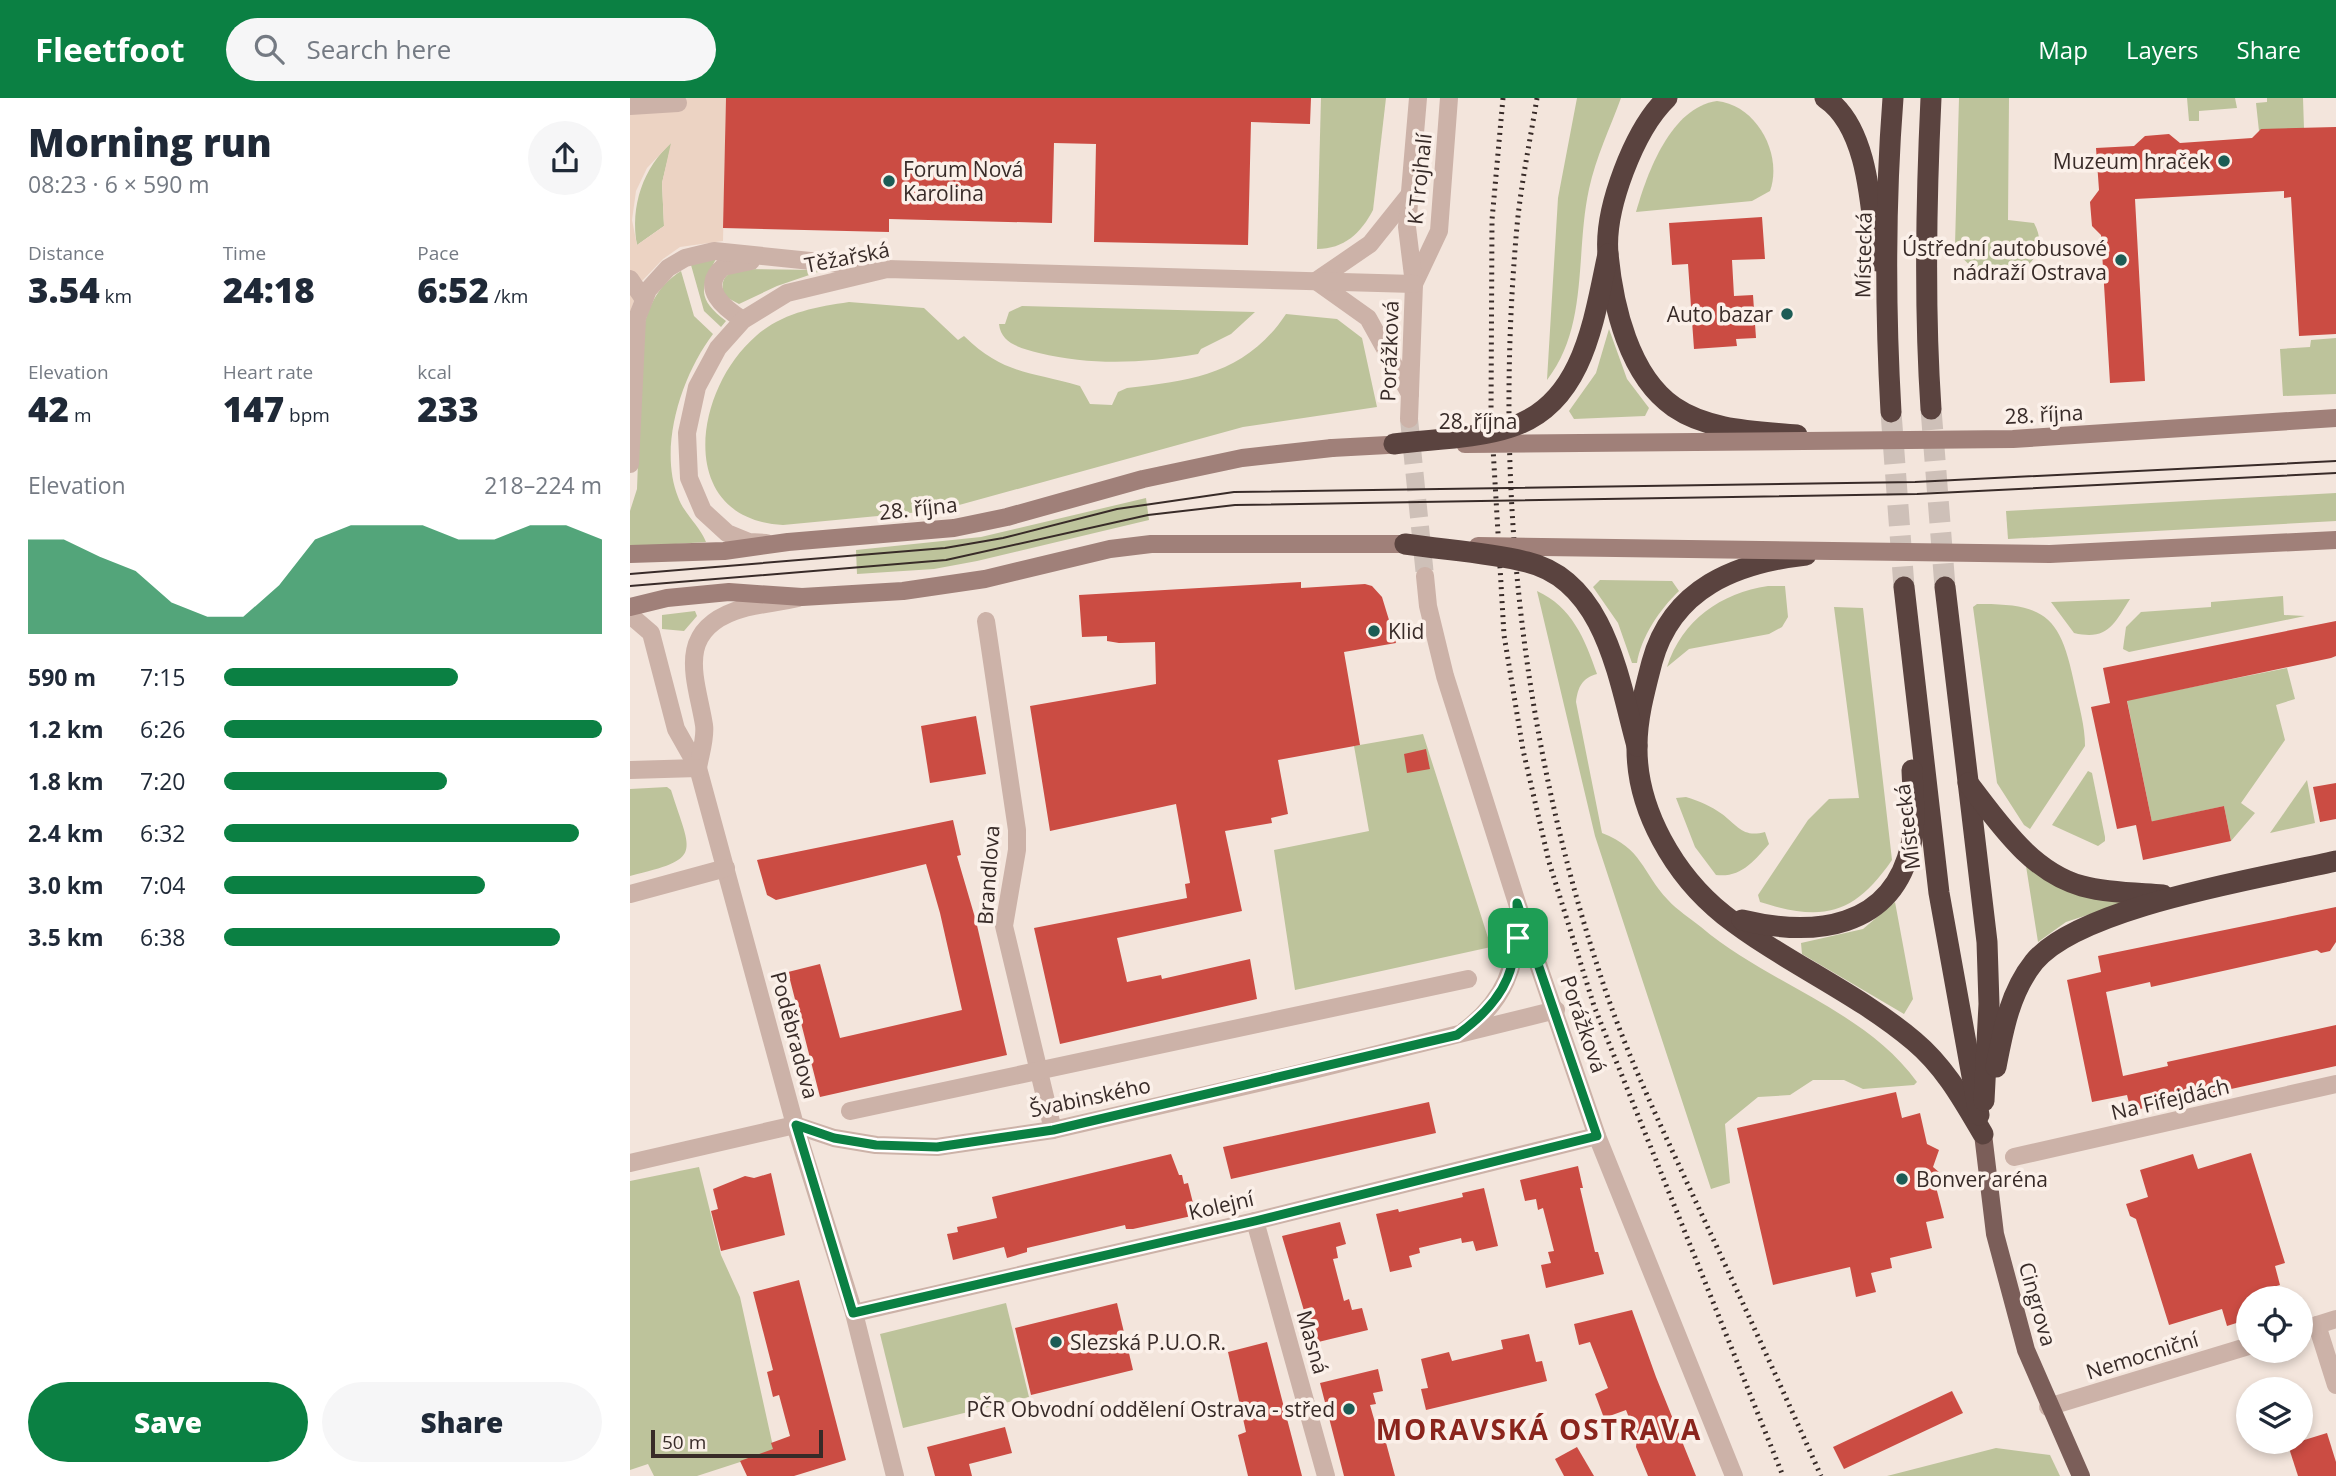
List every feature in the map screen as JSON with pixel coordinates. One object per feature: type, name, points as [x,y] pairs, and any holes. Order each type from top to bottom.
[{"type":"highway","points":[[1825,98],[1845,117],[1859,143],[1887,347]]},
{"type":"highway","name":"Místecká","points":[[1891,412],[1887,347],[1889,156],[1893,98]]},
{"type":"highway","points":[[1931,98],[1927,345],[1931,410]]},
{"type":"highway","points":[[1930,130],[1942,98]]},
{"type":"highway","points":[[1394,444],[1511,427],[1531,417],[1555,398],[1581,360],[1608,254],[1616,198],[1636,144],[1664,99]]},
{"type":"highway","points":[[1608,254],[1623,325],[1633,353],[1648,383],[1673,406],[1698,419],[1738,429],[1862,442]]},
{"type":"highway","points":[[1405,544],[1527,562],[1561,580],[1585,603],[1602,631],[1637,746],[1648,801],[1663,840],[1692,886],[1726,917],[1858,1000],[1915,1042],[1951,1079],[1983,1134]]},
{"type":"highway","points":[[1637,746],[1655,652],[1669,625],[1688,599],[1715,582],[1757,564],[1841,552]]},
{"type":"highway","points":[[1945,587],[1966,779],[1982,887],[1989,1004],[1983,1134]]},
{"type":"highway","name":"Místecká","points":[[1726,917],[1799,929],[1846,922],[1861,916],[1879,902],[1901,871],[1911,844],[1914,817],[1905,594],[1939,893],[1983,1134]]},
{"type":"highway","points":[[1966,779],[2018,845],[2062,877],[2093,888],[2182,897]]},
{"type":"highway","points":[[1983,1134],[2013,999],[2033,964],[2050,947],[2094,922],[2182,897],[2336,861]]},
{"type":"main road","name":"Cingrova","points":[[1983,1134],[1996,1234],[2026,1350],[2048,1407],[2081,1476]]},
{"type":"street","name":"K Trojhalí","points":[[1414,284],[1407,227],[1418,98]]},
{"type":"street","name":"K Trojhalí","points":[[1414,284],[1439,231],[1449,98]]},
{"type":"street","points":[[630,106],[678,103]]},
{"type":"street","points":[[1410,194],[1370,244],[1316,281],[1368,318],[1410,394]]},
{"type":"street","points":[[630,464],[636,328],[643,298],[668,268],[696,255],[714,251],[887,269]]},
{"type":"street","points":[[743,320],[718,301],[713,291],[715,276],[723,267],[735,262],[775,258]]},
{"type":"street","name":"Těžařská","points":[[788,542],[756,543],[727,533],[703,511],[689,478],[687,433],[697,387],[718,348],[743,320],[787,293],[887,269],[1414,284]]},
{"type":"street","points":[[630,279],[643,298]]},
{"type":"street","name":"Porážková","points":[[1409,419],[1414,284]]},
{"type":"street","name":"28. října","points":[[630,554],[724,551],[788,542],[907,534],[976,525],[1143,479],[1242,458],[1394,444],[2013,439],[2336,418]]},
{"type":"street","points":[[630,607],[667,598],[729,592],[802,597],[928,588],[985,579],[1082,554],[1151,544],[1405,544],[2050,554],[2336,540]]},
{"type":"street","name":"Porážková","points":[[1425,576],[1428,606],[1445,676],[1517,903],[1556,1010],[1597,1136],[1734,1476]]},
{"type":"street","name":"Poděbradova","points":[[698,768],[705,728],[692,673],[694,654],[700,639],[714,623],[732,612],[802,597]]},
{"type":"street","name":"Poděbradova","points":[[630,615],[651,633],[676,729],[698,768],[796,1125],[853,1313],[895,1476]]},
{"type":"street","name":"Brandlova","points":[[986,621],[1017,831],[1017,850],[1004,926],[1053,1130]]},
{"type":"street","points":[[630,770],[698,768]]},
{"type":"street","points":[[630,894],[726,868]]},
{"type":"street","points":[[1457,1035],[1484,1015],[1506,985],[1512,970],[1518,938],[1517,903]]},
{"type":"street","name":"Švabinského","points":[[850,1111],[1468,979]]},
{"type":"street","name":"Švabinského","points":[[796,1125],[844,1140],[937,1147],[1053,1130],[1556,1010]]},
{"type":"street","name":"Na Fifejdách","points":[[2014,1157],[2336,1084]]},
{"type":"street","points":[[630,1163],[796,1125]]},
{"type":"street","name":"Kolejní","points":[[853,1313],[1255,1221],[1597,1136]]},
{"type":"street","name":"Masná","points":[[1255,1221],[1326,1476]]},
{"type":"street","points":[[2313,1327],[2336,1319]]},
{"type":"street","points":[[2313,1336],[2336,1385]]},
{"type":"street","name":"Nemocniční","points":[[2048,1407],[2236,1350]]},
{"type":"green space","points":[[1321,98],[1386,98],[1373,210],[1351,238],[1335,246],[1317,249]]},
{"type":"green space","points":[[1577,98],[1621,98],[1599,154],[1589,189],[1575,313],[1569,336],[1560,359],[1547,380],[1558,198]]},
{"type":"green space","points":[[1959,98],[2009,98],[2008,220],[2034,223],[2039,240],[2036,255],[2027,266],[2013,273],[1997,275],[1980,271],[1966,262],[1955,245]]},
{"type":"green space","points":[[2187,98],[2235,98],[2237,108],[2199,111],[2199,121],[2189,121]]},
{"type":"green space","points":[[2267,98],[2303,98],[2304,129],[2259,131],[2256,103],[2267,102]]},
{"type":"green space","points":[[1717,101],[1744,112],[1763,134],[1773,162],[1770,191],[1752,201],[1636,212],[1654,161],[1674,128],[1686,115]]},
{"type":"green space","points":[[672,142],[662,183],[664,226],[637,245],[635,216],[641,189],[653,164]]},
{"type":"green space","points":[[716,259],[704,286],[704,293],[710,306],[726,321],[721,327],[704,311],[691,265]]},
{"type":"green space","points":[[735,269],[818,272],[777,286],[739,304],[724,296],[723,291],[727,275]]},
{"type":"green space","points":[[681,271],[694,316],[713,334],[692,370],[676,412],[672,434],[672,477],[681,503],[706,542],[630,547],[630,511],[637,489],[643,329],[656,296],[666,283]]},
{"type":"green space","points":[[849,302],[924,308],[958,340],[964,336],[978,349],[1005,365],[1080,386],[1090,404],[1112,405],[1118,392],[1127,388],[1196,377],[1236,361],[1271,334],[1286,314],[1337,319],[1362,338],[1377,407],[1243,427],[941,510],[783,525],[748,517],[724,501],[710,477],[705,448],[708,418],[718,387],[735,359],[766,328],[799,312]]},
{"type":"green space","points":[[1022,306],[1255,312],[1231,334],[1201,349],[1198,354],[1138,361],[1099,361],[1039,353],[1008,341],[999,324],[1005,324],[1009,312]]},
{"type":"green space","points":[[1609,329],[1627,379],[1649,408],[1645,416],[1574,419],[1569,411],[1596,373]]},
{"type":"green space","points":[[2336,338],[2336,394],[2283,396],[2280,349],[2310,347],[2311,340]]},
{"type":"green space","points":[[2336,493],[2336,521],[2008,539],[2006,511]]},
{"type":"green space","points":[[1146,498],[1149,520],[934,569],[857,574],[856,550],[981,537]]},
{"type":"green space","points":[[1600,580],[1672,581],[1679,591],[1652,624],[1637,663],[1632,663],[1618,623],[1593,587]]},
{"type":"green space","points":[[1768,586],[1785,586],[1788,617],[1782,627],[1769,634],[1689,649],[1667,667],[1682,636],[1706,611],[1734,595]]},
{"type":"green space","points":[[1537,591],[1559,606],[1576,625],[1597,674],[1582,684],[1576,702],[1602,833],[1616,839],[1634,854],[1679,911],[1727,947],[1870,1035],[1895,1057],[1917,1082],[1914,1085],[1863,1089],[1844,1080],[1813,1080],[1790,1095],[1758,1097],[1725,1124],[1730,1183],[1711,1189],[1595,836]]},
{"type":"green space","points":[[2283,596],[2284,615],[2305,616],[2129,652],[2123,649],[2126,627],[2141,612],[2211,607],[2211,602]]},
{"type":"green space","points":[[2130,599],[2114,623],[2095,635],[2074,633],[2051,602]]},
{"type":"green space","points":[[1977,604],[2001,604],[2036,612],[2048,620],[2057,631],[2070,664],[2085,746],[2030,829],[2024,825],[1997,783],[1973,607]]},
{"type":"green space","points":[[1834,607],[1863,608],[1892,860],[1864,893],[1850,903],[1819,912],[1802,912],[1760,902],[1758,895],[1808,820],[1829,799],[1859,798]]},
{"type":"green space","points":[[695,611],[697,616],[684,631],[662,629],[662,615]]},
{"type":"green space","points":[[2287,668],[2295,699],[2276,705],[2285,740],[2241,803],[2255,813],[2231,841],[2224,806],[2152,822],[2127,700]]},
{"type":"green space","points":[[1423,734],[1491,947],[1295,990],[1274,850],[1369,831],[1354,746]]},
{"type":"green space","points":[[2088,771],[2092,773],[2105,837],[2105,841],[2098,846],[2052,825]]},
{"type":"green space","points":[[2307,780],[2315,823],[2270,833]]},
{"type":"green space","points":[[667,787],[671,790],[684,829],[686,851],[681,858],[670,864],[630,876],[630,789]]},
{"type":"green space","points":[[1686,797],[1714,809],[1746,832],[1765,832],[1769,844],[1740,871],[1716,875],[1695,847],[1676,798]]},
{"type":"green space","points":[[2026,866],[2124,903],[2066,922],[2038,942]]},
{"type":"green space","points":[[1895,902],[1913,999],[1904,1014],[1802,954],[1801,943],[1863,929]]},
{"type":"green space","points":[[699,1167],[721,1255],[740,1297],[774,1451],[697,1476],[654,1476],[648,1464],[630,1470],[630,1181]]},
{"type":"green space","points":[[1006,1303],[1029,1397],[903,1428],[880,1334]]},
{"type":"green space","points":[[1996,1448],[2050,1455],[2060,1476],[1887,1476]]},
{"type":"shaded area","points":[[630,98],[726,98],[723,241],[680,247],[663,259],[641,282],[630,312]],"holes":[[[671,143],[662,183],[664,226],[637,245],[632,220],[636,191],[647,168]]]},
{"type":"building","name":"Forum Nová Karolina","points":[[726,98],[1311,98],[1310,124],[1251,122],[1248,245],[1094,242],[1096,144],[1054,143],[1052,223],[889,219],[889,232],[723,228]]},
{"type":"building","name":"Ústřední autobusové nádraží Ostrava","points":[[2336,127],[2336,334],[2299,336],[2291,197],[2284,198],[2284,191],[2135,199],[2145,381],[2110,383],[2101,235],[2092,226],[2090,202],[2099,190],[2096,148],[2134,146],[2145,136],[2169,134],[2180,143],[2252,138],[2261,129]]},
{"type":"building","points":[[1762,217],[1765,259],[1732,260],[1734,296],[1753,295],[1756,338],[1736,339],[1737,346],[1694,349],[1688,264],[1672,265],[1669,223]]},
{"type":"building","points":[[1301,582],[1301,588],[1365,584],[1372,586],[1382,597],[1396,643],[1344,652],[1360,745],[1278,760],[1288,814],[1271,818],[1272,823],[1225,831],[1242,911],[1117,938],[1127,982],[1161,975],[1162,979],[1250,959],[1257,999],[1060,1044],[1034,928],[1187,898],[1185,884],[1190,883],[1176,804],[1050,831],[1030,706],[1156,684],[1155,642],[1119,643],[1107,641],[1107,636],[1082,637],[1079,595]]},
{"type":"building","points":[[2336,621],[2336,656],[2331,658],[2127,701],[2152,821],[2224,806],[2231,841],[2143,860],[2136,825],[2117,829],[2091,707],[2110,703],[2103,668]]},
{"type":"building","points":[[976,716],[986,774],[930,783],[921,726]]},
{"type":"building","points":[[1426,749],[1430,769],[1407,773],[1404,754]]},
{"type":"building","points":[[2336,783],[2336,819],[2320,822],[2313,787]]},
{"type":"building","points":[[953,820],[961,855],[957,856],[976,921],[1007,1055],[820,1097],[788,972],[820,964],[840,1038],[962,1010],[940,913],[926,864],[776,900],[767,895],[757,860]]},
{"type":"building","points":[[2336,907],[2336,942],[2330,951],[2321,953],[2317,950],[2151,987],[2150,982],[2106,992],[2123,1076],[2168,1066],[2167,1062],[2336,1025],[2336,1066],[2131,1111],[2127,1095],[2092,1102],[2067,980],[2101,972],[2098,956]]},
{"type":"building","points":[[1896,1092],[1902,1118],[1920,1113],[1927,1144],[1939,1150],[1933,1167],[1947,1179],[1936,1187],[1944,1218],[1926,1222],[1932,1248],[1890,1258],[1892,1268],[1871,1273],[1876,1292],[1856,1297],[1850,1267],[1773,1285],[1737,1128]]},
{"type":"building","points":[[1429,1102],[1436,1133],[1231,1179],[1223,1147]]},
{"type":"building","points":[[2251,1153],[2285,1263],[2275,1266],[2280,1285],[2236,1286],[2236,1323],[2227,1326],[2222,1309],[2169,1325],[2136,1219],[2130,1216],[2126,1204],[2148,1197],[2140,1170],[2193,1154],[2198,1169]]},
{"type":"building","points":[[1171,1154],[1184,1184],[1188,1183],[1196,1215],[1133,1229],[1126,1229],[1125,1225],[1027,1248],[1027,1252],[1007,1258],[1004,1247],[953,1260],[947,1234],[958,1232],[957,1227],[997,1218],[992,1197]]},
{"type":"building","points":[[1578,1166],[1583,1188],[1580,1188],[1595,1252],[1598,1252],[1604,1274],[1546,1288],[1541,1265],[1551,1263],[1548,1252],[1554,1251],[1543,1208],[1538,1210],[1536,1199],[1525,1201],[1520,1180]]},
{"type":"building","points":[[771,1173],[785,1235],[721,1251],[711,1211],[718,1209],[713,1189],[745,1176],[754,1178]]},
{"type":"building","points":[[1484,1188],[1498,1246],[1476,1251],[1473,1241],[1462,1243],[1461,1238],[1419,1248],[1420,1253],[1409,1256],[1412,1267],[1390,1272],[1376,1214],[1398,1209],[1399,1212],[1463,1197],[1462,1193]]},
{"type":"building","points":[[1340,1222],[1346,1244],[1336,1247],[1338,1258],[1333,1259],[1344,1301],[1349,1299],[1352,1310],[1362,1308],[1368,1330],[1310,1344],[1304,1321],[1307,1321],[1282,1236]]},
{"type":"building","points":[[799,1280],[846,1460],[794,1476],[747,1476],[740,1461],[773,1449],[771,1443],[790,1436],[779,1395],[773,1397],[767,1372],[773,1370],[753,1292]]},
{"type":"building","points":[[1117,1303],[1133,1370],[1031,1395],[1015,1328]]},
{"type":"building","points":[[1632,1310],[1696,1476],[1648,1476],[1636,1447],[1637,1438],[1626,1410],[1604,1418],[1595,1394],[1608,1388],[1590,1342],[1579,1345],[1574,1324]]},
{"type":"building","points":[[1529,1334],[1536,1362],[1542,1361],[1547,1381],[1426,1410],[1421,1389],[1428,1388],[1421,1359],[1449,1352],[1452,1361],[1503,1349],[1501,1340]]},
{"type":"building","points":[[1267,1342],[1302,1476],[1248,1476],[1238,1435],[1246,1432],[1228,1352]]},
{"type":"building","points":[[1378,1369],[1383,1391],[1373,1393],[1376,1404],[1370,1405],[1380,1440],[1385,1439],[1395,1476],[1344,1476],[1320,1383]]},
{"type":"building","points":[[1952,1391],[1963,1413],[1844,1469],[1833,1447]]},
{"type":"building","points":[[1005,1427],[1012,1453],[969,1464],[972,1476],[935,1476],[927,1447]]},
{"type":"building","points":[[2327,1433],[2336,1462],[2336,1476],[2298,1476],[2291,1454],[2313,1454],[2313,1437]]},
{"type":"building","points":[[1577,1447],[1594,1476],[1564,1476],[1555,1459]]},
{"type":"tunnel","points":[[1931,409],[1945,587]]},
{"type":"tunnel","points":[[1891,412],[1904,587]]},
{"type":"tunnel","points":[[1409,419],[1425,576]]},
{"type":"tram line","points":[[630,574],[945,548],[1003,538],[1117,509],[1234,492],[1915,482],[2336,461]]},
{"type":"tram line","points":[[630,586],[946,560],[1148,515],[1235,505],[1917,494],[2336,473]]},
{"type":"railway","points":[[1503,98],[1492,220],[1491,414],[1504,635],[1523,750],[1549,862],[1594,1006],[1783,1476]]},
{"type":"railway","points":[[1537,98],[1517,226],[1509,416],[1512,510],[1520,604],[1550,791],[1600,974],[1632,1060],[1821,1476]]},
{"type":"place","name":"Muzeum hraček","points":[[2224,161]]},
{"type":"place","name":"Forum Nová Karolina","points":[[889,181]]},
{"type":"place","name":"Ústřední autobusové nádraží Ostrava","points":[[2121,260]]},
{"type":"place","name":"Auto bazar","points":[[1787,314]]},
{"type":"place","name":"Klid","points":[[1374,631]]},
{"type":"place","name":"Bonver aréna","points":[[1902,1179]]},
{"type":"place","name":"Slezská P.U.O.R.","points":[[1056,1342]]},
{"type":"place","name":"PČR Obvodní oddělení Ostrava - střed","points":[[1349,1409]]},
{"type":"district","name":"MORAVSKÁ OSTRAVA","points":[[1539,1429]]},
{"type":"route","points":[[1517,903],[1556,1010],[1597,1136],[1255,1221],[853,1313],[796,1125],[834,1138],[876,1145],[937,1147],[1053,1130],[1457,1035],[1495,1003],[1512,970],[1518,938],[1517,903]]}]
